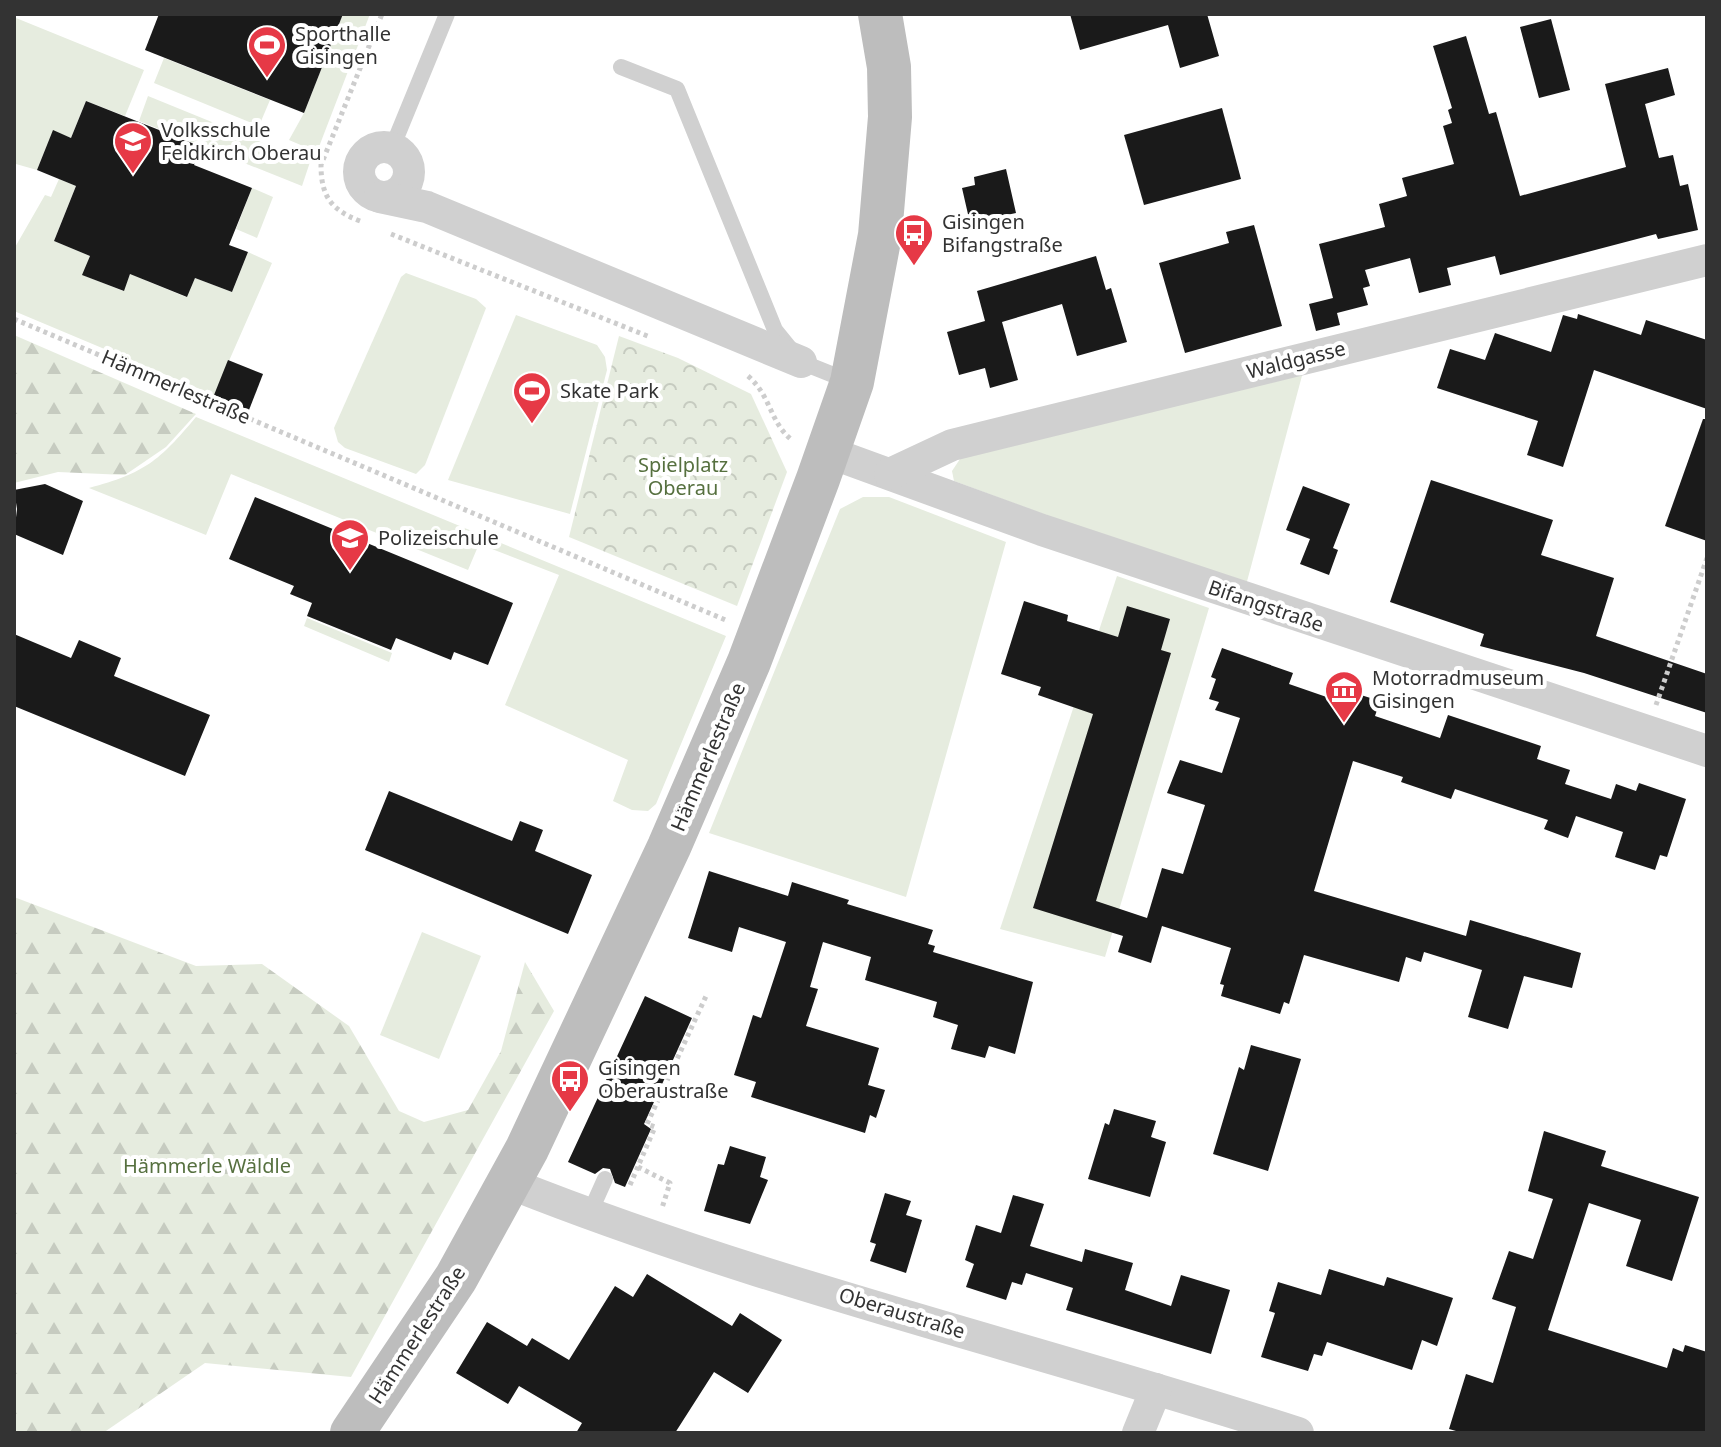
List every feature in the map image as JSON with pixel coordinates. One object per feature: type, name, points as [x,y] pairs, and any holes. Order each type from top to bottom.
[{"type":"street","name":"Hämmerlestraße","points":[[352,1433],[456,1278],[509,1183],[669,847],[749,662],[828,452],[852,382],[880,235],[890,117],[889,67],[878,17]]},
{"type":"street","points":[[427,207],[415,198],[401,161],[384,147],[368,152],[359,166],[365,190],[380,197],[427,207],[801,362]]},
{"type":"street","points":[[380,197],[396,195],[401,161]]},
{"type":"street","name":"Waldgasse","points":[[890,474],[952,445],[1707,260]]},
{"type":"street","name":"Bifangstraße","points":[[828,452],[1072,540],[1707,751]]},
{"type":"street","name":"Oberaustraße","points":[[509,1183],[596,1219],[652,1237],[1298,1433]]},
{"type":"street","points":[[1138,1433],[1156,1389]]},
{"type":"lane","points":[[401,161],[447,14]]},
{"type":"lane","points":[[621,67],[677,89],[775,330],[801,362],[852,382]]},
{"type":"lane","points":[[596,1219],[605,1179]]},
{"type":"path","name":"Hämmerlestraße","points":[[14,319],[735,624]]},
{"type":"path","points":[[1651,719],[1707,558]]},
{"type":"path","points":[[596,1219],[616,1186],[627,1191],[655,1127],[647,1124],[707,994]]},
{"type":"path","points":[[638,1167],[670,1183],[652,1237]]},
{"type":"green space","points":[[343,14],[370,14],[317,152],[289,140],[304,113]]},
{"type":"green space","points":[[16,18],[144,70],[125,116],[86,101],[71,138],[53,131],[37,170],[16,164],[14,167]]},
{"type":"green space","points":[[164,58],[270,100],[259,126],[154,83]]},
{"type":"green space","points":[[148,96],[310,162],[302,186],[139,121]]},
{"type":"green space","points":[[59,179],[76,186],[54,241],[90,256],[83,275],[123,291],[132,270],[147,281],[186,297],[195,278],[232,292],[248,252],[272,263],[214,395],[14,311],[14,249],[45,195],[51,197]]},
{"type":"green space","points":[[252,188],[273,197],[257,238],[236,229]]},
{"type":"green space","points":[[406,273],[476,299],[486,308],[425,465],[416,474],[345,448],[338,442],[334,428],[401,277]]},
{"type":"green space","name":"Skate Park","points":[[516,315],[597,345],[605,357],[607,370],[570,514],[448,480]]},
{"type":"green space","points":[[14,335],[196,414],[166,447],[125,475],[58,472],[14,483]]},
{"type":"green space","name":"Spielplatz Oberau","points":[[619,336],[678,358],[751,394],[787,472],[737,606],[569,537]]},
{"type":"green space","points":[[1303,372],[1245,589],[954,481],[952,471],[964,453]]},
{"type":"green space","points":[[196,417],[726,636],[656,804],[648,811],[632,810],[613,801],[628,760],[505,705],[559,575],[479,544],[468,570],[231,474],[206,535],[89,488],[138,471],[172,445]]},
{"type":"green space","points":[[863,497],[889,497],[1006,542],[906,897],[709,833],[840,509]]},
{"type":"green space","points":[[1117,576],[1209,608],[1105,957],[1000,929]]},
{"type":"green space","points":[[307,618],[392,653],[389,662],[304,626]]},
{"type":"green space","name":"Hämmerle Wäldle","points":[[14,897],[196,966],[262,964],[349,1026],[399,1111],[424,1122],[468,1110],[501,1051],[525,962],[554,1011],[351,1377],[205,1363],[103,1433],[14,1433]]},
{"type":"green space","points":[[422,932],[481,956],[439,1059],[380,1035]]},
{"type":"building","name":"Sporthalle Gisingen","points":[[159,14],[343,14],[304,113],[145,50]]},
{"type":"building","points":[[1070,14],[1207,14],[1219,56],[1180,68],[1168,25],[1080,50]]},
{"type":"building","points":[[1551,19],[1570,90],[1539,98],[1520,27]]},
{"type":"building","points":[[1466,36],[1489,114],[1496,112],[1520,196],[1626,167],[1605,84],[1668,68],[1675,95],[1645,104],[1659,158],[1673,155],[1680,186],[1688,184],[1698,230],[1658,239],[1656,234],[1500,275],[1495,256],[1447,268],[1451,285],[1419,293],[1410,258],[1365,270],[1370,286],[1363,288],[1368,305],[1337,313],[1340,325],[1316,331],[1309,304],[1333,298],[1319,244],[1385,227],[1379,204],[1407,196],[1402,178],[1454,164],[1443,126],[1452,123],[1448,110],[1452,108],[1433,46]]},
{"type":"building","name":"Volksschule Feldkirch Oberau","points":[[86,101],[202,147],[194,165],[252,188],[229,245],[248,252],[232,292],[195,278],[187,297],[130,274],[124,291],[82,275],[90,256],[54,241],[76,186],[37,170],[53,130],[71,138]]},
{"type":"building","points":[[1222,108],[1241,179],[1144,205],[1124,135]]},
{"type":"building","points":[[1006,169],[1016,213],[970,223],[962,188],[975,185],[974,177]]},
{"type":"building","points":[[1254,225],[1282,326],[1185,353],[1159,263],[1229,243],[1226,232]]},
{"type":"building","points":[[1096,256],[1106,290],[1111,288],[1127,342],[1077,356],[1062,304],[1002,322],[1018,380],[990,388],[985,368],[959,375],[947,332],[985,321],[977,291]]},
{"type":"building","points":[[1578,314],[1641,335],[1646,320],[1707,340],[1707,409],[1594,370],[1563,467],[1527,455],[1538,421],[1437,388],[1450,349],[1485,360],[1495,333],[1551,352],[1563,315],[1577,319]]},
{"type":"building","points":[[228,360],[263,374],[249,410],[214,395]]},
{"type":"building","points":[[1703,419],[1707,419],[1707,541],[1665,526]]},
{"type":"building","points":[[1431,480],[1553,520],[1541,555],[1614,578],[1596,636],[1707,674],[1707,713],[1584,673],[1480,646],[1484,634],[1390,602]]},
{"type":"building","points":[[45,484],[83,501],[63,555],[14,534],[17,509],[14,490]]},
{"type":"building","points":[[1303,486],[1350,504],[1333,548],[1338,550],[1329,575],[1300,564],[1310,539],[1286,530]]},
{"type":"building","name":"Polizeischule","points":[[255,497],[513,603],[488,665],[454,652],[451,660],[396,638],[391,650],[307,616],[312,603],[290,594],[294,586],[229,559]]},
{"type":"building","points":[[1024,601],[1068,615],[1067,621],[1118,637],[1127,606],[1170,619],[1161,650],[1171,653],[1096,901],[1147,918],[1162,868],[1183,874],[1205,805],[1167,793],[1180,760],[1222,773],[1240,718],[1215,710],[1219,702],[1209,699],[1216,679],[1211,677],[1222,648],[1293,673],[1289,684],[1341,702],[1345,690],[1380,701],[1375,716],[1440,738],[1448,715],[1541,746],[1537,759],[1570,770],[1565,784],[1611,799],[1616,784],[1636,791],[1639,783],[1686,799],[1667,857],[1660,855],[1655,870],[1615,857],[1623,832],[1576,816],[1568,838],[1544,829],[1548,820],[1455,789],[1451,799],[1401,782],[1403,777],[1353,761],[1314,891],[1466,936],[1470,920],[1581,953],[1572,988],[1524,976],[1508,1029],[1468,1017],[1482,970],[1424,952],[1421,962],[1406,957],[1399,982],[1304,955],[1289,1004],[1284,1002],[1280,1014],[1221,996],[1224,985],[1220,984],[1231,948],[1162,926],[1151,963],[1118,952],[1123,936],[1033,908],[1093,714],[1038,695],[1041,687],[1001,674]]},
{"type":"building","points":[[14,634],[71,658],[79,640],[121,658],[114,676],[210,715],[185,776],[14,706]]},
{"type":"building","points":[[389,791],[512,841],[520,821],[543,830],[535,851],[592,875],[568,934],[365,850]]},
{"type":"building","points":[[709,871],[788,896],[792,882],[849,900],[847,904],[933,930],[928,944],[935,946],[933,952],[1033,982],[1015,1054],[989,1046],[985,1058],[951,1049],[958,1025],[933,1017],[937,1002],[865,980],[871,957],[823,942],[810,987],[818,989],[806,1026],[879,1048],[868,1085],[885,1090],[876,1118],[870,1115],[865,1133],[751,1097],[756,1082],[734,1075],[753,1015],[761,1018],[786,942],[739,927],[732,952],[688,938]]},
{"type":"building","points":[[645,996],[692,1018],[644,1124],[651,1129],[625,1187],[615,1183],[610,1169],[603,1168],[595,1174],[568,1162]]},
{"type":"building","points":[[1251,1045],[1301,1059],[1268,1171],[1213,1154],[1239,1067],[1244,1070]]},
{"type":"building","points":[[1114,1109],[1156,1121],[1151,1137],[1166,1142],[1150,1197],[1088,1179],[1105,1123],[1109,1125]]},
{"type":"building","points":[[1544,1131],[1606,1151],[1601,1166],[1699,1197],[1672,1281],[1626,1266],[1641,1220],[1589,1203],[1548,1330],[1667,1368],[1673,1348],[1683,1352],[1685,1345],[1707,1352],[1707,1433],[1463,1433],[1449,1429],[1466,1374],[1493,1383],[1516,1307],[1492,1299],[1509,1251],[1533,1259],[1553,1199],[1528,1191]]},
{"type":"building","points":[[730,1146],[766,1157],[760,1177],[768,1180],[750,1224],[704,1211],[718,1164],[724,1165]]},
{"type":"building","points":[[885,1193],[911,1201],[906,1215],[922,1220],[906,1273],[870,1261],[876,1244],[870,1242]]},
{"type":"building","points":[[1013,1195],[1044,1204],[1030,1246],[1082,1262],[1085,1249],[1133,1263],[1125,1290],[1171,1306],[1181,1275],[1230,1290],[1211,1354],[1066,1310],[1073,1288],[1026,1273],[1022,1285],[1012,1282],[1006,1300],[966,1287],[974,1264],[965,1260],[976,1225],[1001,1233]]},
{"type":"building","points":[[1329,1269],[1384,1286],[1387,1277],[1453,1298],[1437,1346],[1422,1340],[1412,1370],[1327,1342],[1322,1356],[1314,1354],[1308,1371],[1261,1357],[1275,1313],[1269,1311],[1278,1282],[1321,1295]]},
{"type":"building","points":[[647,1274],[732,1326],[740,1313],[782,1340],[748,1393],[714,1372],[675,1433],[576,1433],[582,1423],[519,1386],[508,1404],[456,1373],[487,1322],[527,1346],[532,1338],[569,1360],[615,1286],[633,1297]]},
{"type":"place","name":"Sporthalle Gisingen","points":[[267,79]]},
{"type":"place","name":"Volksschule Feldkirch Oberau","points":[[133,175]]},
{"type":"place","name":"Gisingen Bifangstraße","points":[[914,267]]},
{"type":"place","name":"Skate Park","points":[[532,425]]},
{"type":"place","name":"Polizeischule","points":[[350,572]]},
{"type":"place","name":"Motorradmuseum Gisingen","points":[[1344,724]]},
{"type":"place","name":"Gisingen Oberaustraße","points":[[570,1113]]}]
